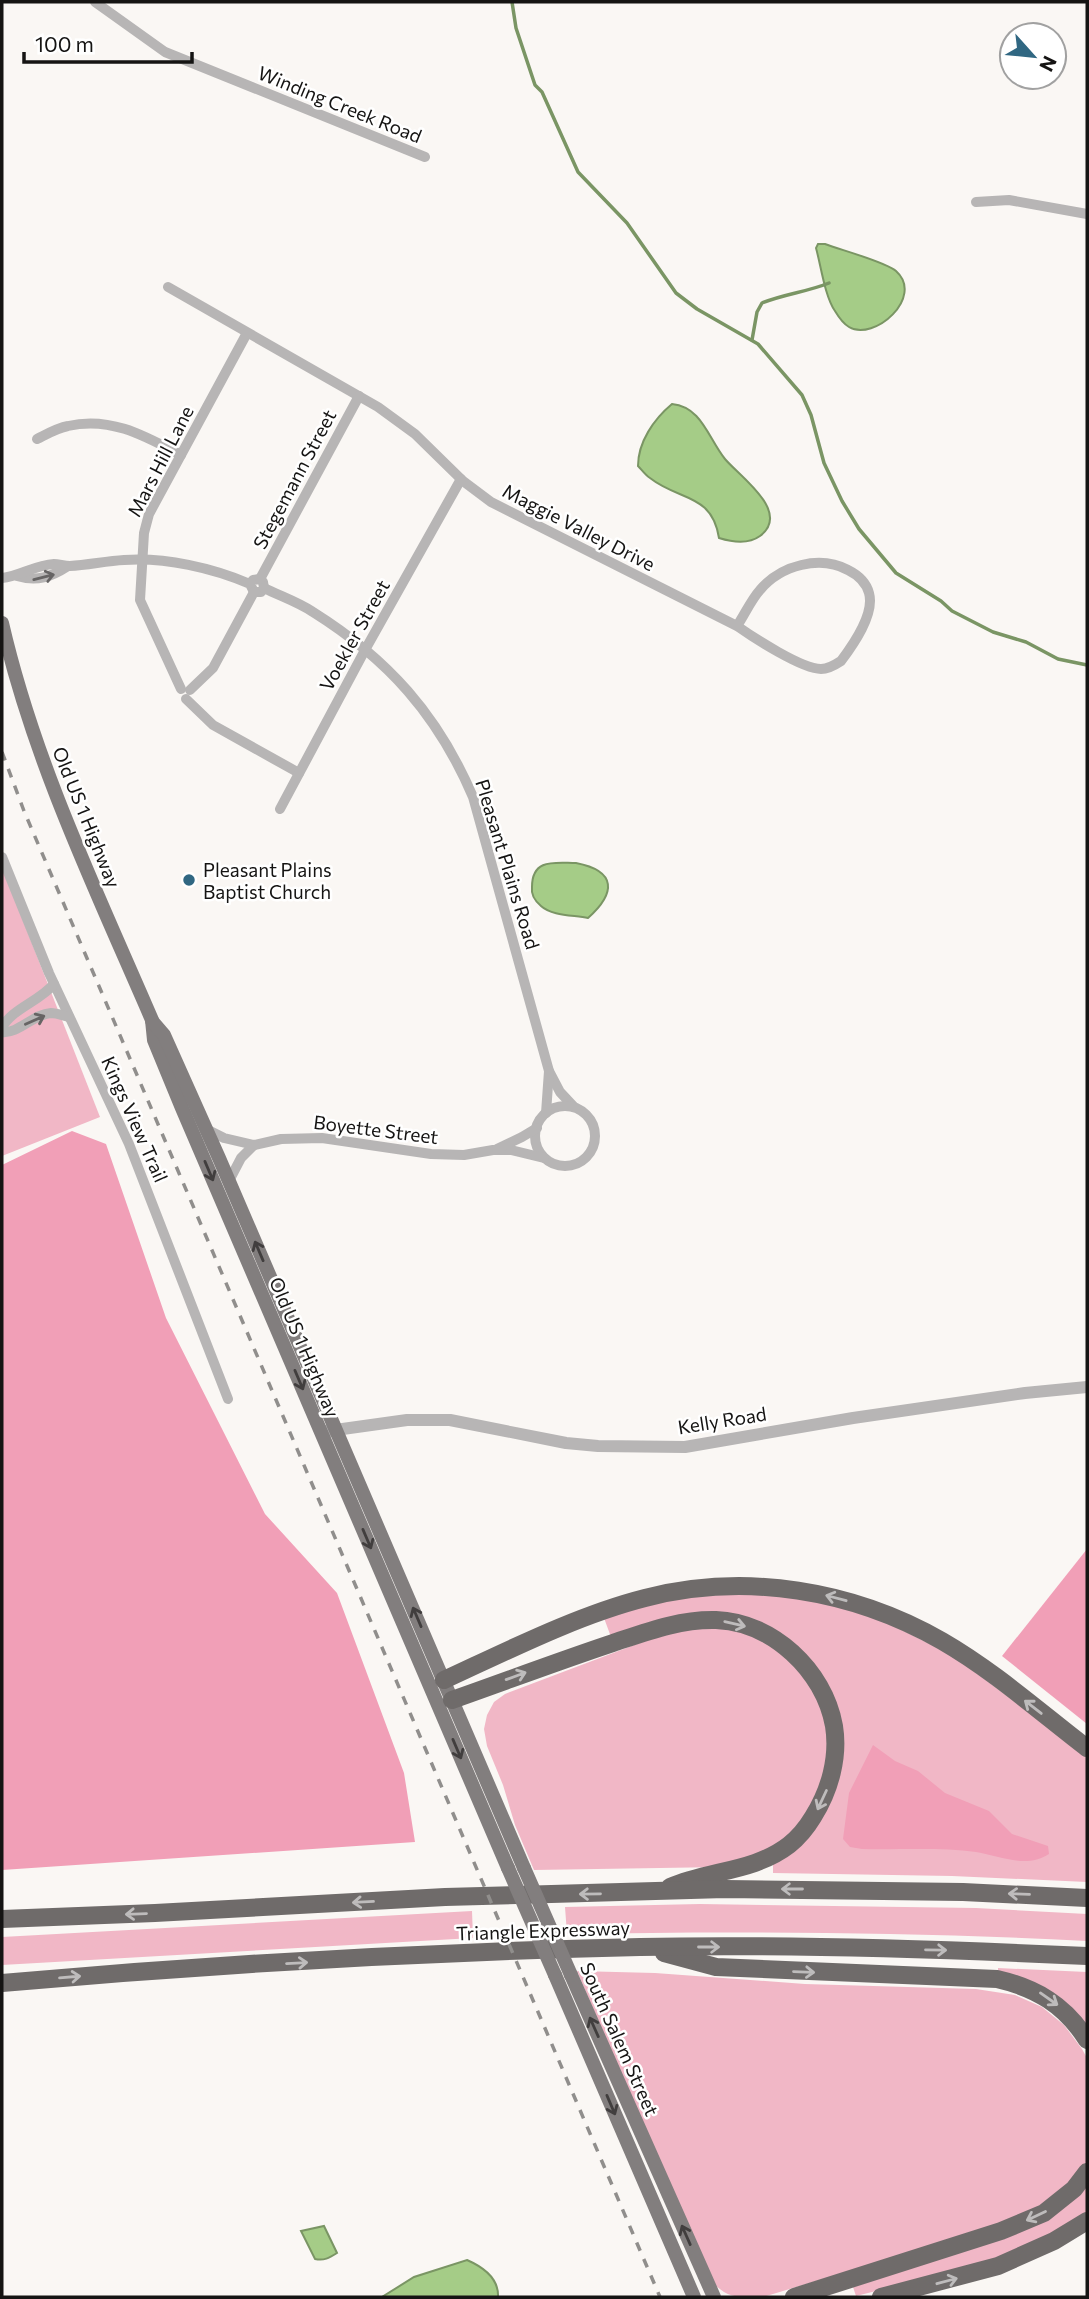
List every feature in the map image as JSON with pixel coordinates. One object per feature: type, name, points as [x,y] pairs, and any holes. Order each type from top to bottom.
[{"type":"highway","points":[[437,1683],[605,1611],[644,1598],[679,1591],[731,1586],[772,1587],[816,1592],[902,1620],[974,1662],[1087,1748]]},
{"type":"highway","points":[[446,1702],[566,1658],[688,1621],[718,1620],[743,1625],[769,1636],[794,1653],[811,1674],[824,1697],[834,1725],[832,1777],[822,1803],[806,1827],[790,1844],[770,1857],[723,1873],[692,1877],[659,1892]]},
{"type":"highway","name":"Triangle Expressway","points":[[2,1919],[445,1897],[725,1889],[857,1890],[1087,1898]]},
{"type":"highway","points":[[640,1947],[716,1967],[997,1979],[1023,1985],[1043,1994],[1063,2009],[1087,2040]]},
{"type":"highway","name":"Triangle Expressway","points":[[2,1983],[113,1973],[427,1955],[640,1947],[812,1947],[1087,1956]]},
{"type":"highway","points":[[794,2297],[1001,2231],[1044,2213],[1074,2189],[1087,2172]]},
{"type":"highway","points":[[881,2297],[998,2266],[1055,2241],[1087,2221]]},
{"type":"main road","name":"Old US 1 Highway","points":[[2,623],[13,669],[43,765],[152,1020],[164,1035],[229,1181],[329,1431]]},
{"type":"main road","name":"Old US 1 Highway","points":[[152,1020],[154,1040],[182,1108],[329,1431],[437,1683]]},
{"type":"main road","name":"South Salem Street","points":[[437,1683],[524,1868],[714,2297]]},
{"type":"main road","name":"South Salem Street","points":[[446,1702],[508,1868],[694,2297]]},
{"type":"street","name":"Winding Creek Road","points":[[95,2],[165,52],[425,157]]},
{"type":"street","points":[[976,202],[1009,201],[1087,214]]},
{"type":"street","name":"Maggie Valley Drive","points":[[168,286],[378,407],[415,434],[461,479],[491,502],[737,626],[799,662],[821,669],[834,666],[848,652],[869,612],[870,595],[860,577],[838,565],[817,562],[783,573],[761,589],[737,626]]},
{"type":"street","name":"Mars Hill Lane","points":[[247,333],[149,514],[144,533],[140,600],[186,693],[213,725],[299,773]]},
{"type":"street","name":"Stegemann Street","points":[[186,693],[213,668],[359,396]]},
{"type":"street","points":[[37,439],[65,426],[108,424],[139,433],[181,455]]},
{"type":"street","name":"Voekler Street","points":[[280,810],[365,650],[461,479]]},
{"type":"street","name":"Pleasant Plains Road","points":[[2,578],[17,576],[32,580],[54,575],[68,566],[142,559],[190,566],[233,577],[310,610],[346,634],[403,684],[430,716],[457,759],[473,797],[549,1071],[560,1092],[574,1107]]},
{"type":"street","name":"Kings View Trail","points":[[2,857],[19,905],[128,1143],[228,1399]]},
{"type":"street","points":[[54,984],[44,996],[5,1021],[2,1030],[10,1033],[50,1013],[69,1017]]},
{"type":"street","name":"Pleasant Plains Road","points":[[546,1113],[549,1071]]},
{"type":"street","points":[[544,1158],[535,1140],[537,1128],[546,1113],[554,1108],[574,1107]]},
{"type":"street","name":"Boyette Street","points":[[206,1129],[224,1138],[254,1145],[281,1139],[312,1138],[362,1142],[432,1154],[464,1155],[511,1150],[544,1158],[551,1163],[571,1166],[580,1163],[593,1148],[595,1138],[590,1119],[574,1107]]},
{"type":"street","name":"Boyette Street","points":[[493,1150],[537,1128]]},
{"type":"street","points":[[229,1181],[241,1158],[254,1145]]},
{"type":"street","name":"Kelly Road","points":[[329,1431],[407,1420],[450,1420],[587,1445],[685,1447],[853,1418],[1025,1393],[1087,1387]]},
{"type":"shaded area","points":[[818,244],[863,256],[896,271],[903,281],[904,293],[893,314],[883,323],[871,328],[859,330],[845,324],[829,298],[816,248]]},
{"type":"shaded area","points":[[672,404],[682,406],[697,417],[725,459],[760,495],[770,516],[768,526],[760,536],[740,542],[719,538],[715,523],[702,505],[661,485],[638,466],[641,448],[648,432]]},
{"type":"shaded area","points":[[553,863],[576,863],[599,871],[608,884],[604,900],[588,918],[546,909],[537,902],[532,892],[533,878],[540,867]]},
{"type":"shaded area","points":[[2,867],[100,1117],[2,1156]]},
{"type":"shaded area","points":[[72,1131],[106,1144],[166,1318],[265,1514],[337,1593],[404,1773],[415,1842],[2,1870],[2,1165]]},
{"type":"shaded area","points":[[1087,1549],[1087,1724],[1002,1656]]},
{"type":"shaded area","points":[[707,1593],[787,1594],[872,1615],[952,1655],[1087,1755],[1087,1882],[952,1876],[773,1873],[773,1863],[828,1805],[832,1695],[746,1619],[611,1637],[604,1618],[631,1608]]},
{"type":"shaded area","points":[[716,1626],[741,1630],[767,1641],[808,1677],[828,1726],[829,1751],[816,1801],[785,1840],[768,1851],[722,1867],[534,1870],[487,1746],[484,1729],[494,1702],[505,1694],[666,1633]]},
{"type":"shaded area","points":[[873,1745],[895,1761],[918,1771],[945,1793],[989,1811],[1012,1834],[1048,1846],[1049,1854],[1031,1861],[1022,1861],[963,1850],[850,1847],[843,1839],[849,1793]]},
{"type":"shaded area","points":[[700,1904],[976,1908],[1087,1914],[1087,1941],[827,1933],[567,1934],[565,1907]]},
{"type":"shaded area","points":[[472,1911],[473,1938],[2,1965],[2,1937]]},
{"type":"shaded area","points":[[998,1968],[1087,1972],[1087,2025],[1068,2004],[1048,1990],[998,1972]]},
{"type":"shaded area","points":[[577,1971],[655,1973],[805,1984],[976,1989],[1015,1995],[1042,2007],[1064,2025],[1087,2058],[1087,2161],[1067,2188],[1042,2208],[1003,2225],[763,2297],[738,2297],[727,2293],[709,2279]]},
{"type":"shaded area","points":[[1087,2183],[1087,2214],[1060,2231],[988,2263],[856,2296],[853,2287],[898,2272]]},
{"type":"shaded area","points":[[324,2226],[337,2253],[326,2259],[315,2259],[301,2231]]},
{"type":"shaded area","points":[[467,2260],[489,2274],[496,2284],[498,2297],[382,2297],[414,2277]]},
{"type":"waterway","points":[[512,2],[516,28],[535,85],[542,92],[578,172],[627,223],[676,293],[697,309],[758,344],[802,395],[811,415],[824,463],[842,501],[859,529],[896,573],[952,611],[993,632],[1026,642],[1058,659],[1087,665]]},
{"type":"waterway","points":[[752,340],[757,312],[762,303],[829,283]]},
{"type":"railway","points":[[2,752],[24,811],[660,2297]]},
{"type":"place","name":"Pleasant Plains Baptist Church","points":[[189,880]]}]
